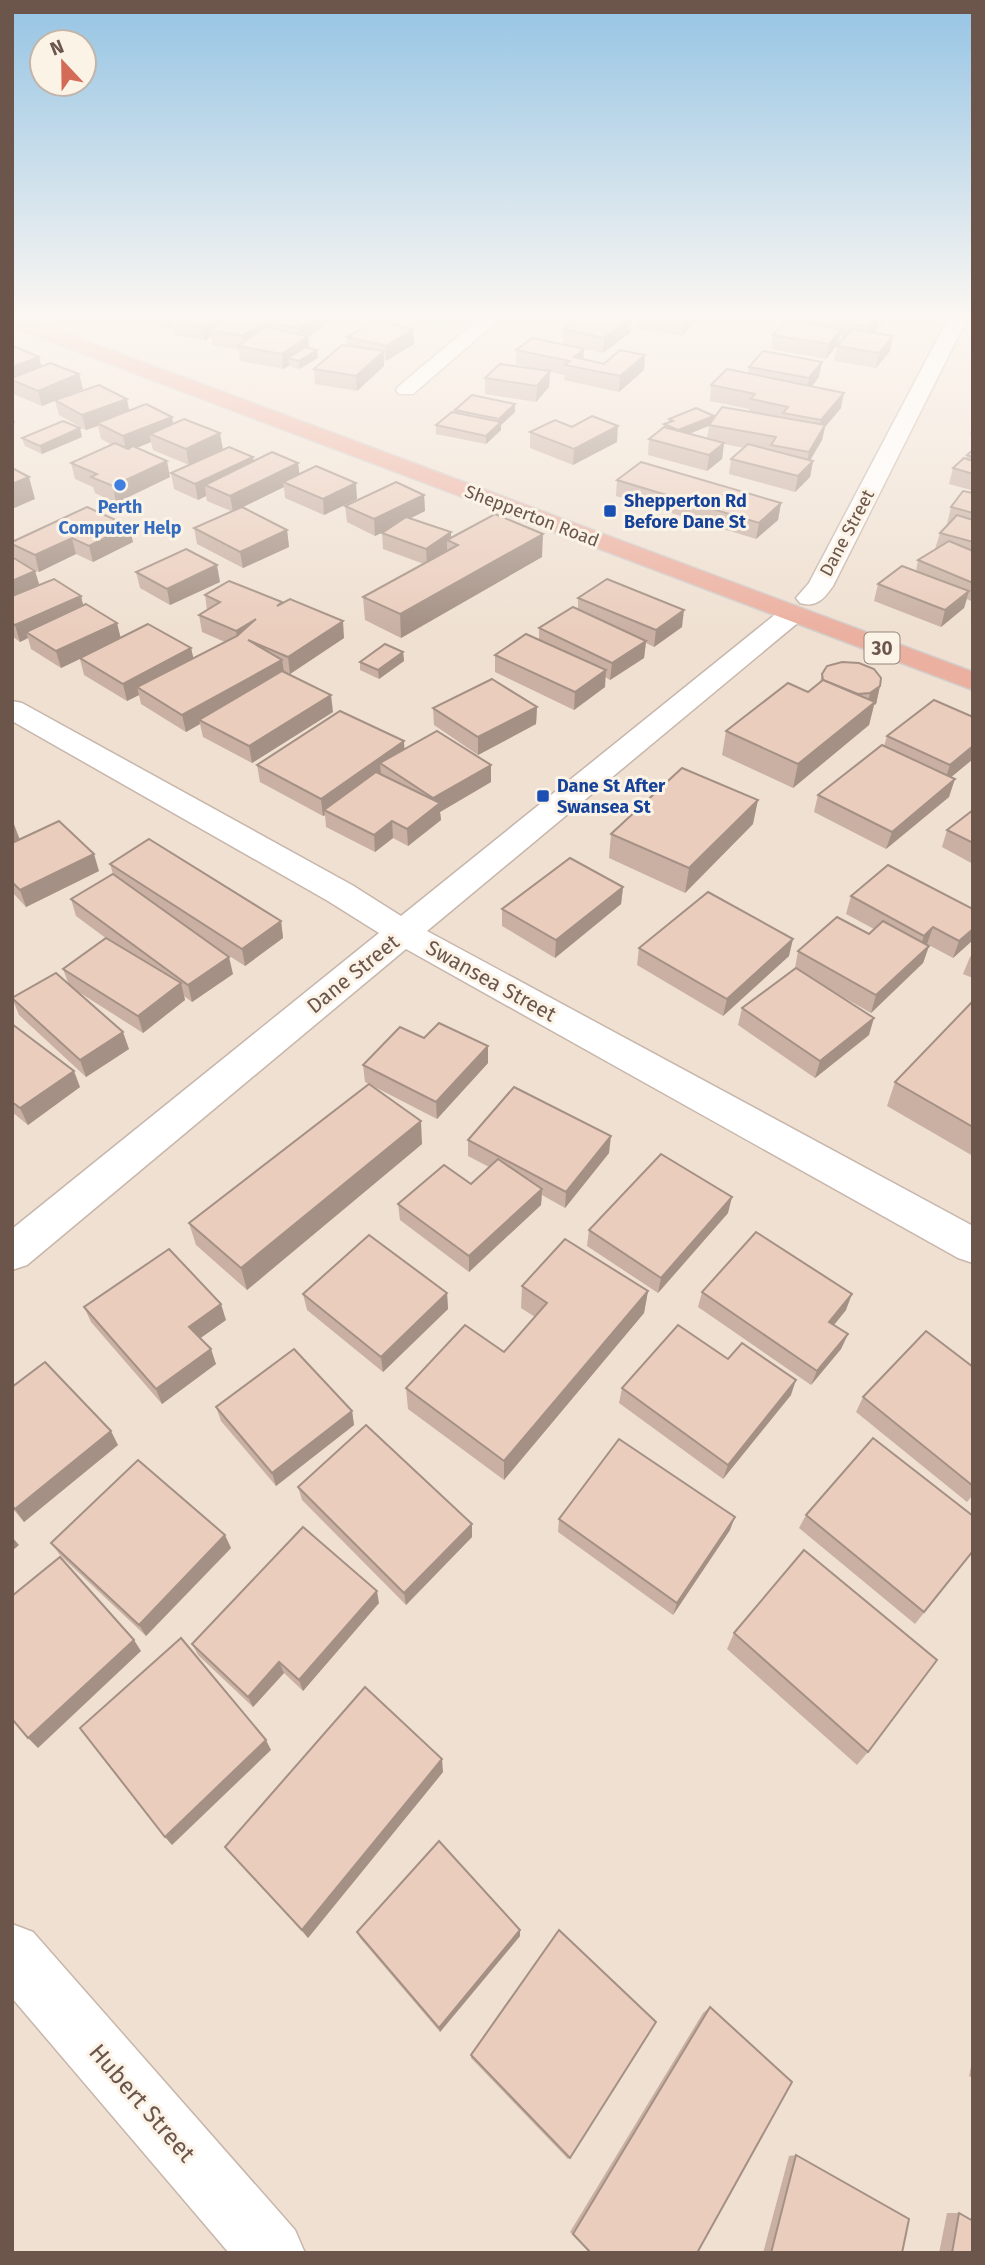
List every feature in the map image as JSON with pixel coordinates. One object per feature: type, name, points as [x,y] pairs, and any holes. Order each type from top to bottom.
[{"type":"highway","name":"Shepperton Road","points":[[295,423],[800,606],[973,658]]},
{"type":"highway","name":"Shepperton Road","points":[[339,423],[566,505],[973,682]]},
{"type":"street","name":"Dane Street","points":[[12,1253],[800,606],[820,586],[904,423]]},
{"type":"street","name":"Swansea Street","points":[[12,709],[340,893],[403,933],[973,1246]]},
{"type":"street","name":"Hubert Street","points":[[12,1953],[272,2253]]},
{"type":"shaded area","points":[[12,423],[973,423],[973,2253],[12,2253]]},
{"type":"building","points":[[59,423],[80,428],[40,446],[22,438]]},
{"type":"building","points":[[98,423],[157,423],[123,436]]},
{"type":"building","points":[[176,423],[194,423],[220,433],[186,449],[150,434]]},
{"type":"building","points":[[439,423],[500,423],[486,436],[436,425]]},
{"type":"building","points":[[549,423],[562,423],[572,427],[580,423],[609,423],[618,426],[574,449],[530,432]]},
{"type":"building","points":[[668,423],[697,423],[678,430],[664,424]]},
{"type":"building","points":[[711,423],[812,423],[825,425],[809,452],[771,445],[776,437],[709,425]]},
{"type":"building","points":[[664,427],[724,443],[709,455],[649,439]]},
{"type":"building","points":[[115,443],[128,449],[133,446],[167,461],[113,486],[91,477],[97,474],[71,463]]},
{"type":"building","points":[[748,444],[813,461],[798,476],[731,459]]},
{"type":"building","points":[[229,447],[253,457],[195,484],[171,473]]},
{"type":"building","points":[[272,452],[298,463],[230,496],[205,485]]},
{"type":"building","points":[[964,458],[973,461],[973,474],[953,468]]},
{"type":"building","points":[[641,462],[781,503],[759,523],[617,480]]},
{"type":"building","points":[[316,466],[356,483],[323,499],[283,482]]},
{"type":"building","points":[[12,468],[29,477],[12,484]]},
{"type":"building","points":[[396,482],[424,495],[374,519],[345,506]]},
{"type":"building","points":[[963,491],[973,493],[973,513],[951,507]]},
{"type":"building","points":[[87,507],[129,526],[89,546],[72,538],[35,555],[12,544],[12,542]]},
{"type":"building","points":[[242,507],[287,530],[240,552],[194,528]]},
{"type":"building","points":[[495,514],[543,534],[400,614],[363,597],[458,545],[447,540]]},
{"type":"building","points":[[957,515],[973,520],[973,542],[940,533]]},
{"type":"building","points":[[406,517],[451,532],[426,549],[382,533]]},
{"type":"building","points":[[949,541],[973,551],[973,583],[918,560]]},
{"type":"building","points":[[186,549],[217,565],[167,589],[136,572]]},
{"type":"building","points":[[12,557],[35,571],[12,581]]},
{"type":"building","points":[[902,566],[969,591],[945,610],[878,584]]},
{"type":"building","points":[[54,579],[81,596],[15,625],[12,623],[12,596]]},
{"type":"building","points":[[607,579],[684,610],[656,630],[578,598]]},
{"type":"building","points":[[229,581],[282,602],[277,606],[290,599],[343,621],[288,657],[248,640],[282,660],[182,715],[137,687],[237,636],[256,619],[236,631],[199,615],[220,602],[205,595]]},
{"type":"building","points":[[86,604],[117,623],[56,651],[26,632]]},
{"type":"building","points":[[573,607],[646,641],[612,663],[539,628]]},
{"type":"building","points":[[148,624],[191,648],[123,684],[80,658]]},
{"type":"building","points":[[526,634],[606,670],[575,692],[495,655]]},
{"type":"building","points":[[385,644],[403,652],[378,670],[360,662]]},
{"type":"building","points":[[842,662],[859,663],[874,669],[881,678],[880,686],[870,693],[858,694],[823,680],[822,674],[827,666]]},
{"type":"building","points":[[282,671],[331,695],[249,746],[199,720]]},
{"type":"building","points":[[492,679],[537,707],[478,737],[433,708]]},
{"type":"building","points":[[823,680],[875,702],[798,764],[726,731],[788,683],[808,692]]},
{"type":"building","points":[[934,700],[973,717],[973,746],[950,765],[887,736]]},
{"type":"building","points":[[340,711],[404,741],[321,799],[257,765]]},
{"type":"building","points":[[437,731],[491,765],[433,798],[380,763]]},
{"type":"building","points":[[882,745],[955,779],[892,832],[818,795]]},
{"type":"building","points":[[682,768],[758,800],[689,868],[611,834]]},
{"type":"building","points":[[376,772],[440,803],[407,829],[392,821],[374,835],[324,810]]},
{"type":"building","points":[[973,810],[973,843],[947,830]]},
{"type":"building","points":[[59,821],[94,854],[20,890],[12,882],[12,843]]},
{"type":"building","points":[[149,839],[281,921],[242,949],[110,864]]},
{"type":"building","points":[[570,858],[623,887],[556,940],[502,909]]},
{"type":"building","points":[[888,865],[973,909],[973,929],[959,941],[933,927],[924,936],[851,896]]},
{"type":"building","points":[[113,874],[229,957],[188,985],[71,899]]},
{"type":"building","points":[[708,892],[793,939],[727,999],[639,948]]},
{"type":"building","points":[[837,917],[869,934],[883,921],[929,946],[876,995],[798,951]]},
{"type":"building","points":[[106,938],[181,983],[138,1016],[63,969]]},
{"type":"building","points":[[796,968],[874,1018],[820,1061],[742,1008]]},
{"type":"building","points":[[56,973],[123,1032],[80,1060],[12,998]]},
{"type":"building","points":[[973,1001],[973,1127],[895,1082]]},
{"type":"building","points":[[439,1023],[488,1046],[436,1102],[363,1065],[400,1027],[424,1038]]},
{"type":"building","points":[[12,1024],[74,1071],[20,1108],[12,1102]]},
{"type":"building","points":[[369,1084],[421,1121],[241,1268],[189,1223]]},
{"type":"building","points":[[514,1087],[611,1136],[566,1192],[468,1140]]},
{"type":"building","points":[[661,1154],[732,1197],[661,1278],[589,1230]]},
{"type":"building","points":[[498,1159],[542,1189],[469,1256],[398,1204],[444,1165],[471,1184]]},
{"type":"building","points":[[756,1232],[852,1294],[829,1322],[848,1334],[817,1371],[702,1292]]},
{"type":"building","points":[[369,1235],[447,1293],[381,1357],[303,1294]]},
{"type":"building","points":[[565,1239],[648,1291],[504,1461],[406,1388],[465,1325],[504,1352],[547,1303],[522,1286]]},
{"type":"building","points":[[169,1249],[221,1304],[189,1327],[211,1349],[156,1389],[84,1307]]},
{"type":"building","points":[[678,1325],[728,1359],[742,1343],[796,1380],[728,1465],[622,1388]]},
{"type":"building","points":[[926,1331],[973,1367],[973,1486],[863,1397]]},
{"type":"building","points":[[294,1349],[352,1411],[272,1473],[216,1407]]},
{"type":"building","points":[[45,1362],[111,1431],[15,1509],[12,1506],[12,1387]]},
{"type":"building","points":[[366,1425],[472,1524],[404,1593],[298,1487]]},
{"type":"building","points":[[873,1438],[973,1516],[973,1551],[924,1612],[806,1515]]},
{"type":"building","points":[[619,1439],[735,1517],[677,1603],[559,1519]]},
{"type":"building","points":[[138,1460],[225,1535],[139,1625],[51,1543]]},
{"type":"building","points":[[303,1527],[377,1591],[299,1680],[279,1662],[248,1697],[192,1644]]},
{"type":"building","points":[[804,1550],[937,1660],[868,1752],[734,1633]]},
{"type":"building","points":[[60,1557],[134,1640],[28,1738],[12,1719],[12,1596]]},
{"type":"building","points":[[181,1638],[266,1740],[165,1837],[80,1728]]},
{"type":"building","points":[[365,1687],[442,1759],[302,1930],[225,1847]]},
{"type":"building","points":[[439,1841],[520,1930],[439,2028],[357,1932]]},
{"type":"building","points":[[559,1930],[656,2022],[570,2158],[471,2055]]},
{"type":"building","points":[[710,2007],[792,2082],[697,2253],[591,2253],[573,2234]]},
{"type":"building","points":[[796,2155],[909,2219],[902,2253],[771,2253]]},
{"type":"building","points":[[959,2213],[973,2221],[973,2253],[952,2253]]},
{"type":"place","name":"Perth Computer Help","points":[[120,485]]},
{"type":"place","name":"Shepperton Rd Before Dane St","points":[[610,511]]},
{"type":"place","name":"Dane St After Swansea St","points":[[543,796]]}]
